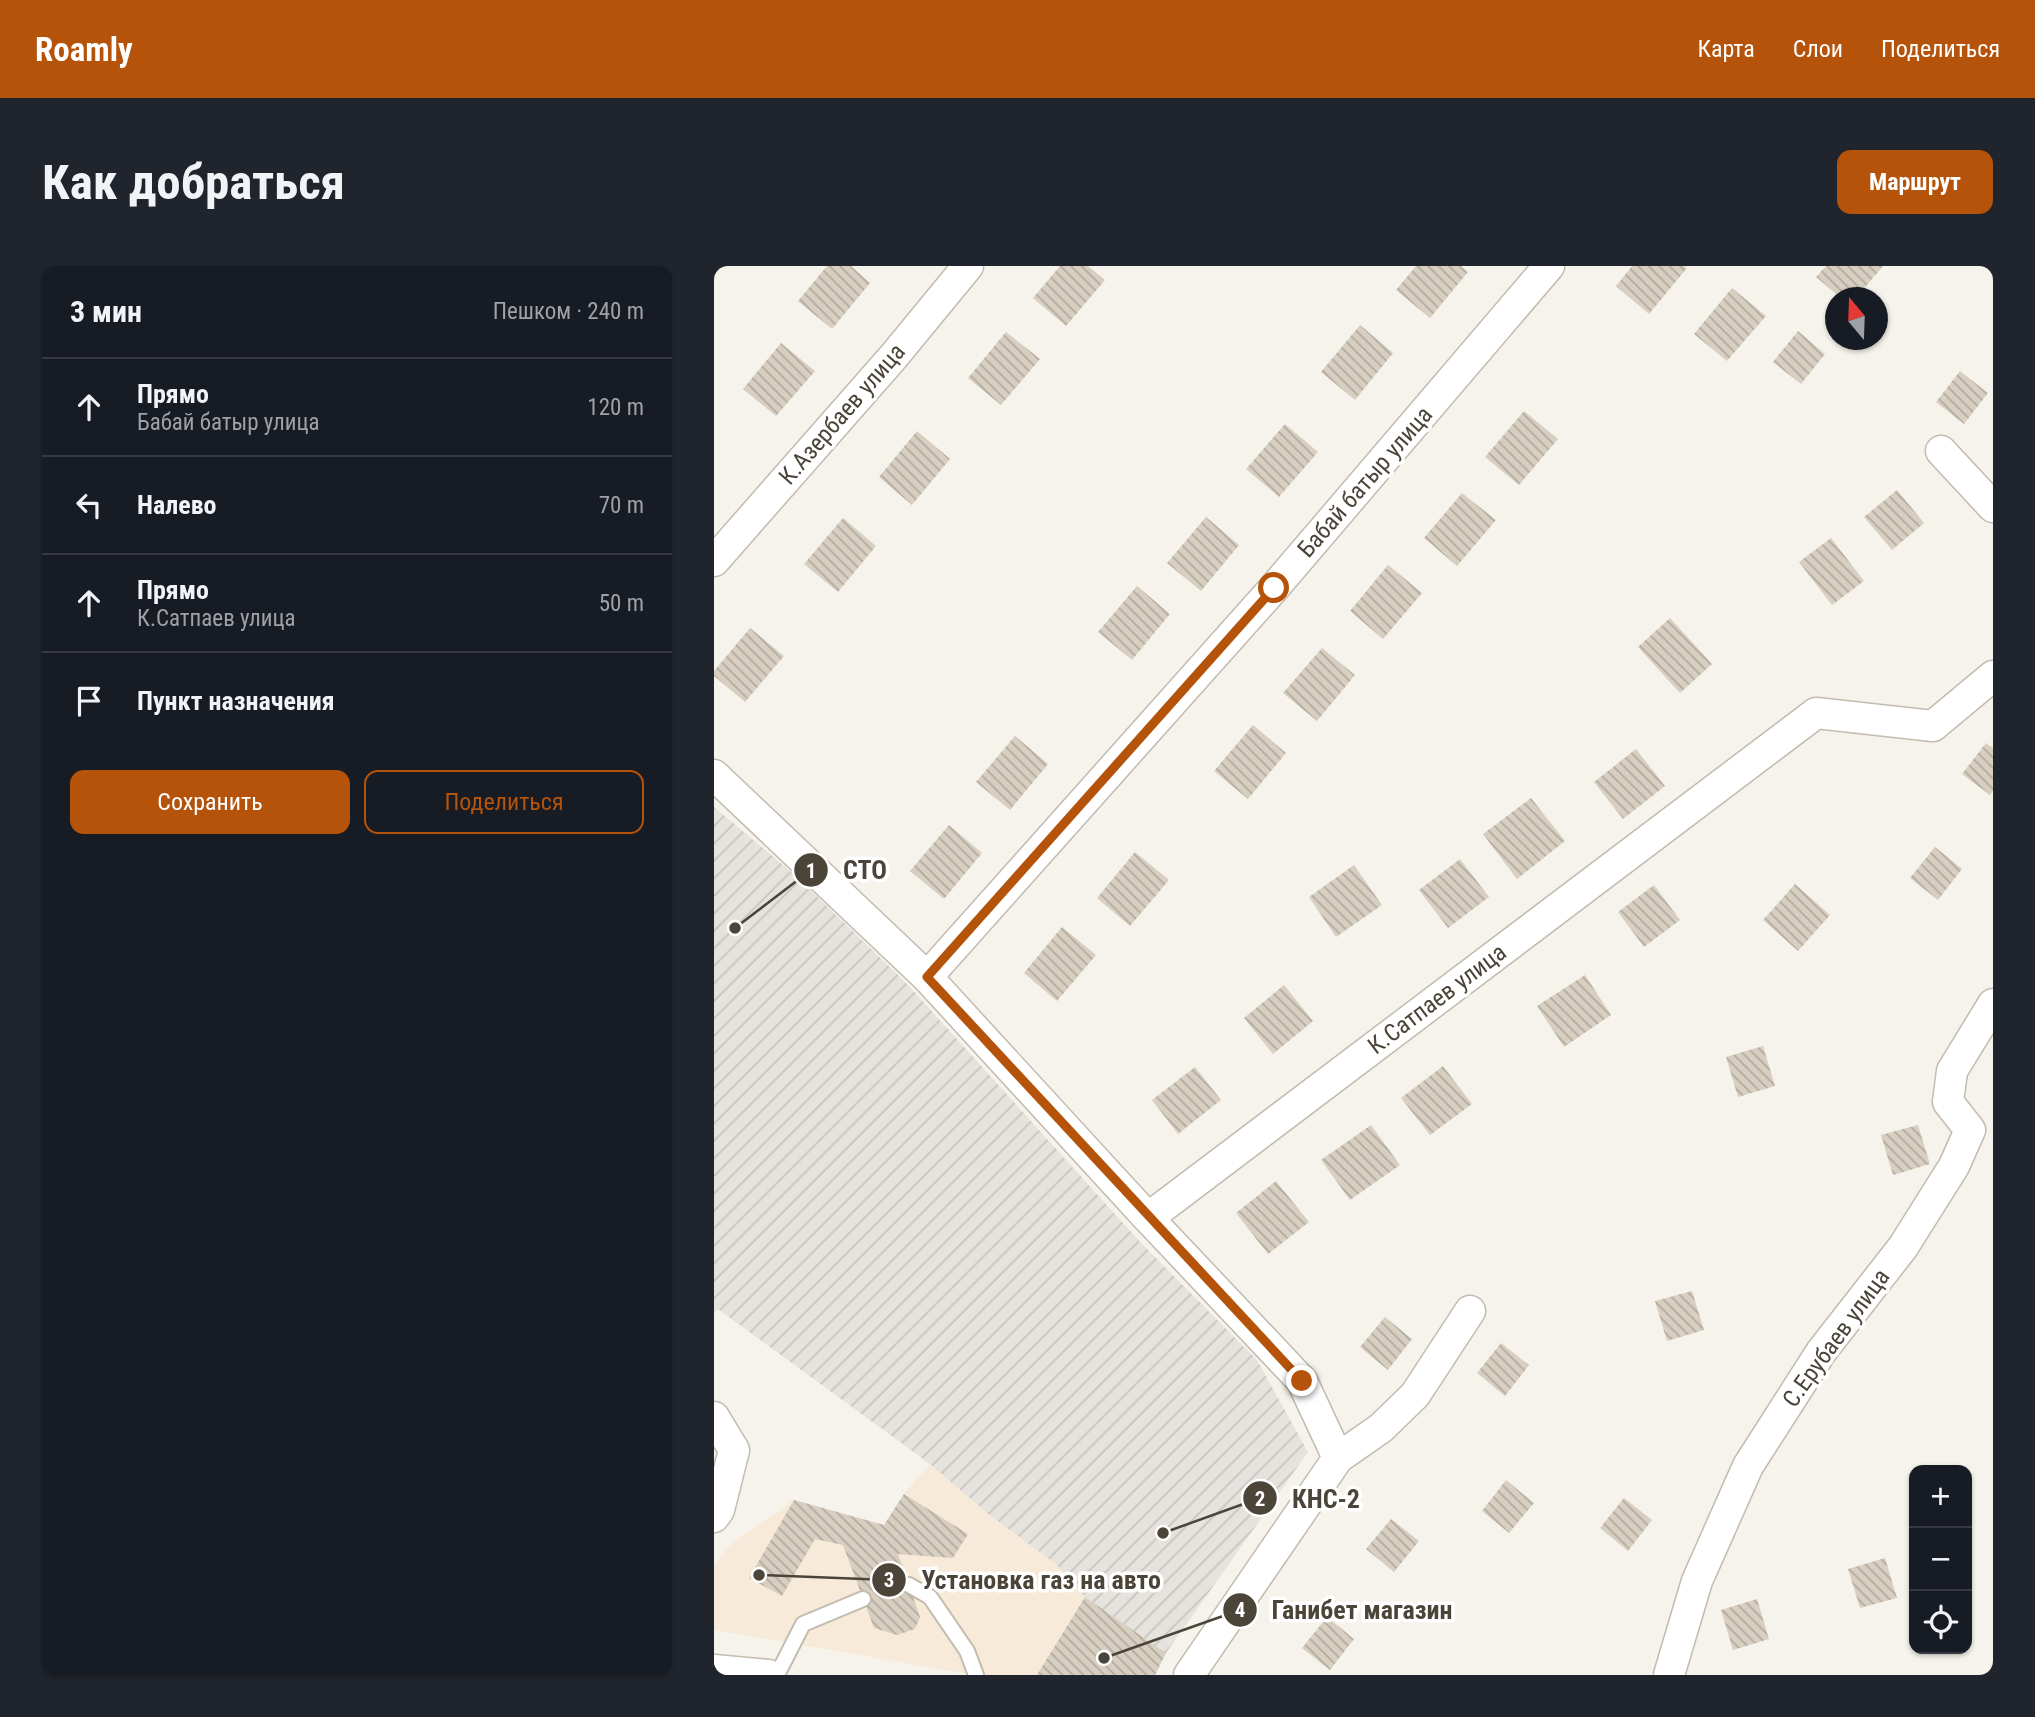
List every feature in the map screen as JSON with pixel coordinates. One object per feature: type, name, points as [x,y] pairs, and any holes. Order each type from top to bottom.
[{"type":"street","name":"К.Азербаев улица","points":[[714,561],[894,356],[968,266]]},
{"type":"street","name":"Бабай батыр улица","points":[[927,977],[1274,588],[1549,266]]},
{"type":"street","points":[[1941,451],[1993,507]]},
{"type":"street","name":"К.Сатпаев улица","points":[[1149,1218],[1816,713],[1933,726],[1993,676]]},
{"type":"street","points":[[714,775],[927,977],[1302,1381],[1338,1458]]},
{"type":"street","name":"С.Ерубаев улица","points":[[1669,1675],[1697,1581],[1748,1466],[1821,1352],[1903,1247],[1954,1166],[1970,1130],[1948,1102],[1952,1071],[1989,1010]]},
{"type":"street","points":[[1189,1675],[1338,1458],[1381,1428],[1415,1395],[1470,1311]]},
{"type":"street","points":[[714,1417],[734,1450],[719,1510],[714,1517]]},
{"type":"street","points":[[714,1670],[768,1675]]},
{"type":"lane","points":[[909,1584],[930,1597],[967,1651],[976,1675]]},
{"type":"lane","points":[[777,1675],[803,1624],[863,1599]]},
{"type":"shaded area","points":[[714,807],[796,876],[908,985],[1141,1243],[1257,1360],[1308,1452],[1166,1653],[1085,1597],[1056,1564],[987,1513],[930,1464],[718,1309],[714,1313]]},
{"type":"shaded area","points":[[930,1464],[987,1513],[1056,1564],[1085,1597],[1037,1675],[975,1675],[714,1630],[714,1565],[732,1543],[794,1500],[884,1525],[904,1494]]},
{"type":"building","points":[[827,266],[851,266],[870,283],[832,329],[798,301]]},
{"type":"building","points":[[1060,266],[1088,266],[1105,280],[1066,326],[1033,298]]},
{"type":"building","points":[[1416,266],[1461,266],[1468,272],[1430,318],[1396,290]]},
{"type":"building","points":[[1632,266],[1687,268],[1649,314],[1616,286]]},
{"type":"building","points":[[1826,266],[1883,266],[1865,287],[1828,287],[1816,277]]},
{"type":"building","points":[[1732,288],[1766,316],[1727,361],[1694,334]]},
{"type":"building","points":[[1360,325],[1393,353],[1355,400],[1321,372]]},
{"type":"building","points":[[1798,331],[1825,354],[1801,384],[1773,362]]},
{"type":"building","points":[[1006,332],[1040,359],[1001,405],[968,378]]},
{"type":"building","points":[[781,343],[815,371],[776,416],[743,389]]},
{"type":"building","points":[[1960,371],[1988,393],[1964,424],[1936,402]]},
{"type":"building","points":[[1524,411],[1558,439],[1519,485],[1485,457]]},
{"type":"building","points":[[1285,424],[1318,452],[1279,497],[1246,469]]},
{"type":"building","points":[[917,431],[950,459],[912,505],[879,477]]},
{"type":"building","points":[[1897,490],[1924,523],[1892,550],[1864,517]]},
{"type":"building","points":[[1462,493],[1496,520],[1457,566],[1424,538]]},
{"type":"building","points":[[1206,517],[1239,545],[1201,591],[1167,563]]},
{"type":"building","points":[[843,518],[876,546],[838,592],[804,564]]},
{"type":"building","points":[[1831,538],[1864,581],[1832,605],[1799,562]]},
{"type":"building","points":[[1388,565],[1422,593],[1383,639],[1350,611]]},
{"type":"building","points":[[1137,586],[1170,614],[1132,660],[1098,632]]},
{"type":"building","points":[[1670,618],[1712,664],[1680,693],[1638,647]]},
{"type":"building","points":[[750,628],[784,656],[745,702],[714,676],[714,671]]},
{"type":"building","points":[[1322,648],[1355,675],[1317,721],[1283,693]]},
{"type":"building","points":[[1253,725],[1286,753],[1248,799],[1214,771]]},
{"type":"building","points":[[1015,736],[1048,764],[1010,810],[976,782]]},
{"type":"building","points":[[1986,743],[1993,748],[1993,791],[1990,795],[1962,774]]},
{"type":"building","points":[[1636,749],[1665,786],[1623,819],[1594,782]]},
{"type":"building","points":[[1531,798],[1565,841],[1517,879],[1483,834]]},
{"type":"building","points":[[949,825],[982,853],[944,899],[910,871]]},
{"type":"building","points":[[1935,847],[1962,869],[1938,900],[1910,878]]},
{"type":"building","points":[[1135,852],[1169,880],[1130,926],[1097,898]]},
{"type":"building","points":[[1460,859],[1489,897],[1448,928],[1419,890]]},
{"type":"building","points":[[1354,865],[1382,905],[1336,937],[1309,897]]},
{"type":"building","points":[[1795,884],[1830,915],[1798,951],[1763,920]]},
{"type":"building","points":[[1654,885],[1680,920],[1644,947],[1618,912]]},
{"type":"building","points":[[1062,927],[1096,955],[1057,1001],[1024,973]]},
{"type":"building","points":[[1585,975],[1611,1015],[1564,1047],[1537,1006]]},
{"type":"building","points":[[1284,985],[1313,1021],[1273,1054],[1244,1018]]},
{"type":"building","points":[[1763,1046],[1775,1086],[1738,1097],[1726,1057]]},
{"type":"building","points":[[1443,1066],[1472,1104],[1430,1135],[1401,1098]]},
{"type":"building","points":[[1195,1067],[1221,1100],[1178,1134],[1152,1100]]},
{"type":"building","points":[[1371,1125],[1400,1165],[1350,1200],[1321,1160]]},
{"type":"building","points":[[1918,1125],[1930,1164],[1893,1175],[1881,1135]]},
{"type":"building","points":[[1276,1181],[1309,1222],[1268,1254],[1236,1213]]},
{"type":"building","points":[[1692,1291],[1704,1330],[1667,1341],[1655,1301]]},
{"type":"building","points":[[1385,1317],[1412,1339],[1388,1370],[1360,1347]]},
{"type":"building","points":[[1501,1343],[1529,1365],[1505,1396],[1477,1373]]},
{"type":"building","points":[[1506,1480],[1534,1503],[1509,1533],[1482,1511]]},
{"type":"building","points":[[904,1494],[968,1534],[953,1558],[898,1554],[920,1617],[915,1629],[897,1635],[874,1628],[843,1545],[815,1539],[782,1596],[749,1578],[794,1500],[884,1525]]},
{"type":"building","points":[[1624,1498],[1652,1520],[1628,1551],[1600,1528]]},
{"type":"building","points":[[1391,1519],[1419,1541],[1394,1572],[1366,1549]]},
{"type":"building","points":[[1885,1558],[1897,1598],[1860,1608],[1848,1569]]},
{"type":"building","points":[[1085,1597],[1166,1653],[1155,1675],[1037,1675]]},
{"type":"building","points":[[1757,1599],[1769,1639],[1733,1650],[1721,1610]]},
{"type":"building","points":[[1327,1617],[1354,1639],[1330,1670],[1302,1648]]},
{"type":"place","name":"СТО","points":[[735,928]]},
{"type":"place","name":"КНС-2","points":[[1163,1533]]},
{"type":"place","name":"Установка газ на авто","points":[[759,1575]]},
{"type":"place","name":"Ганибет магазин","points":[[1104,1658]]},
{"type":"route","points":[[1274,588],[927,977],[1302,1381]]}]
